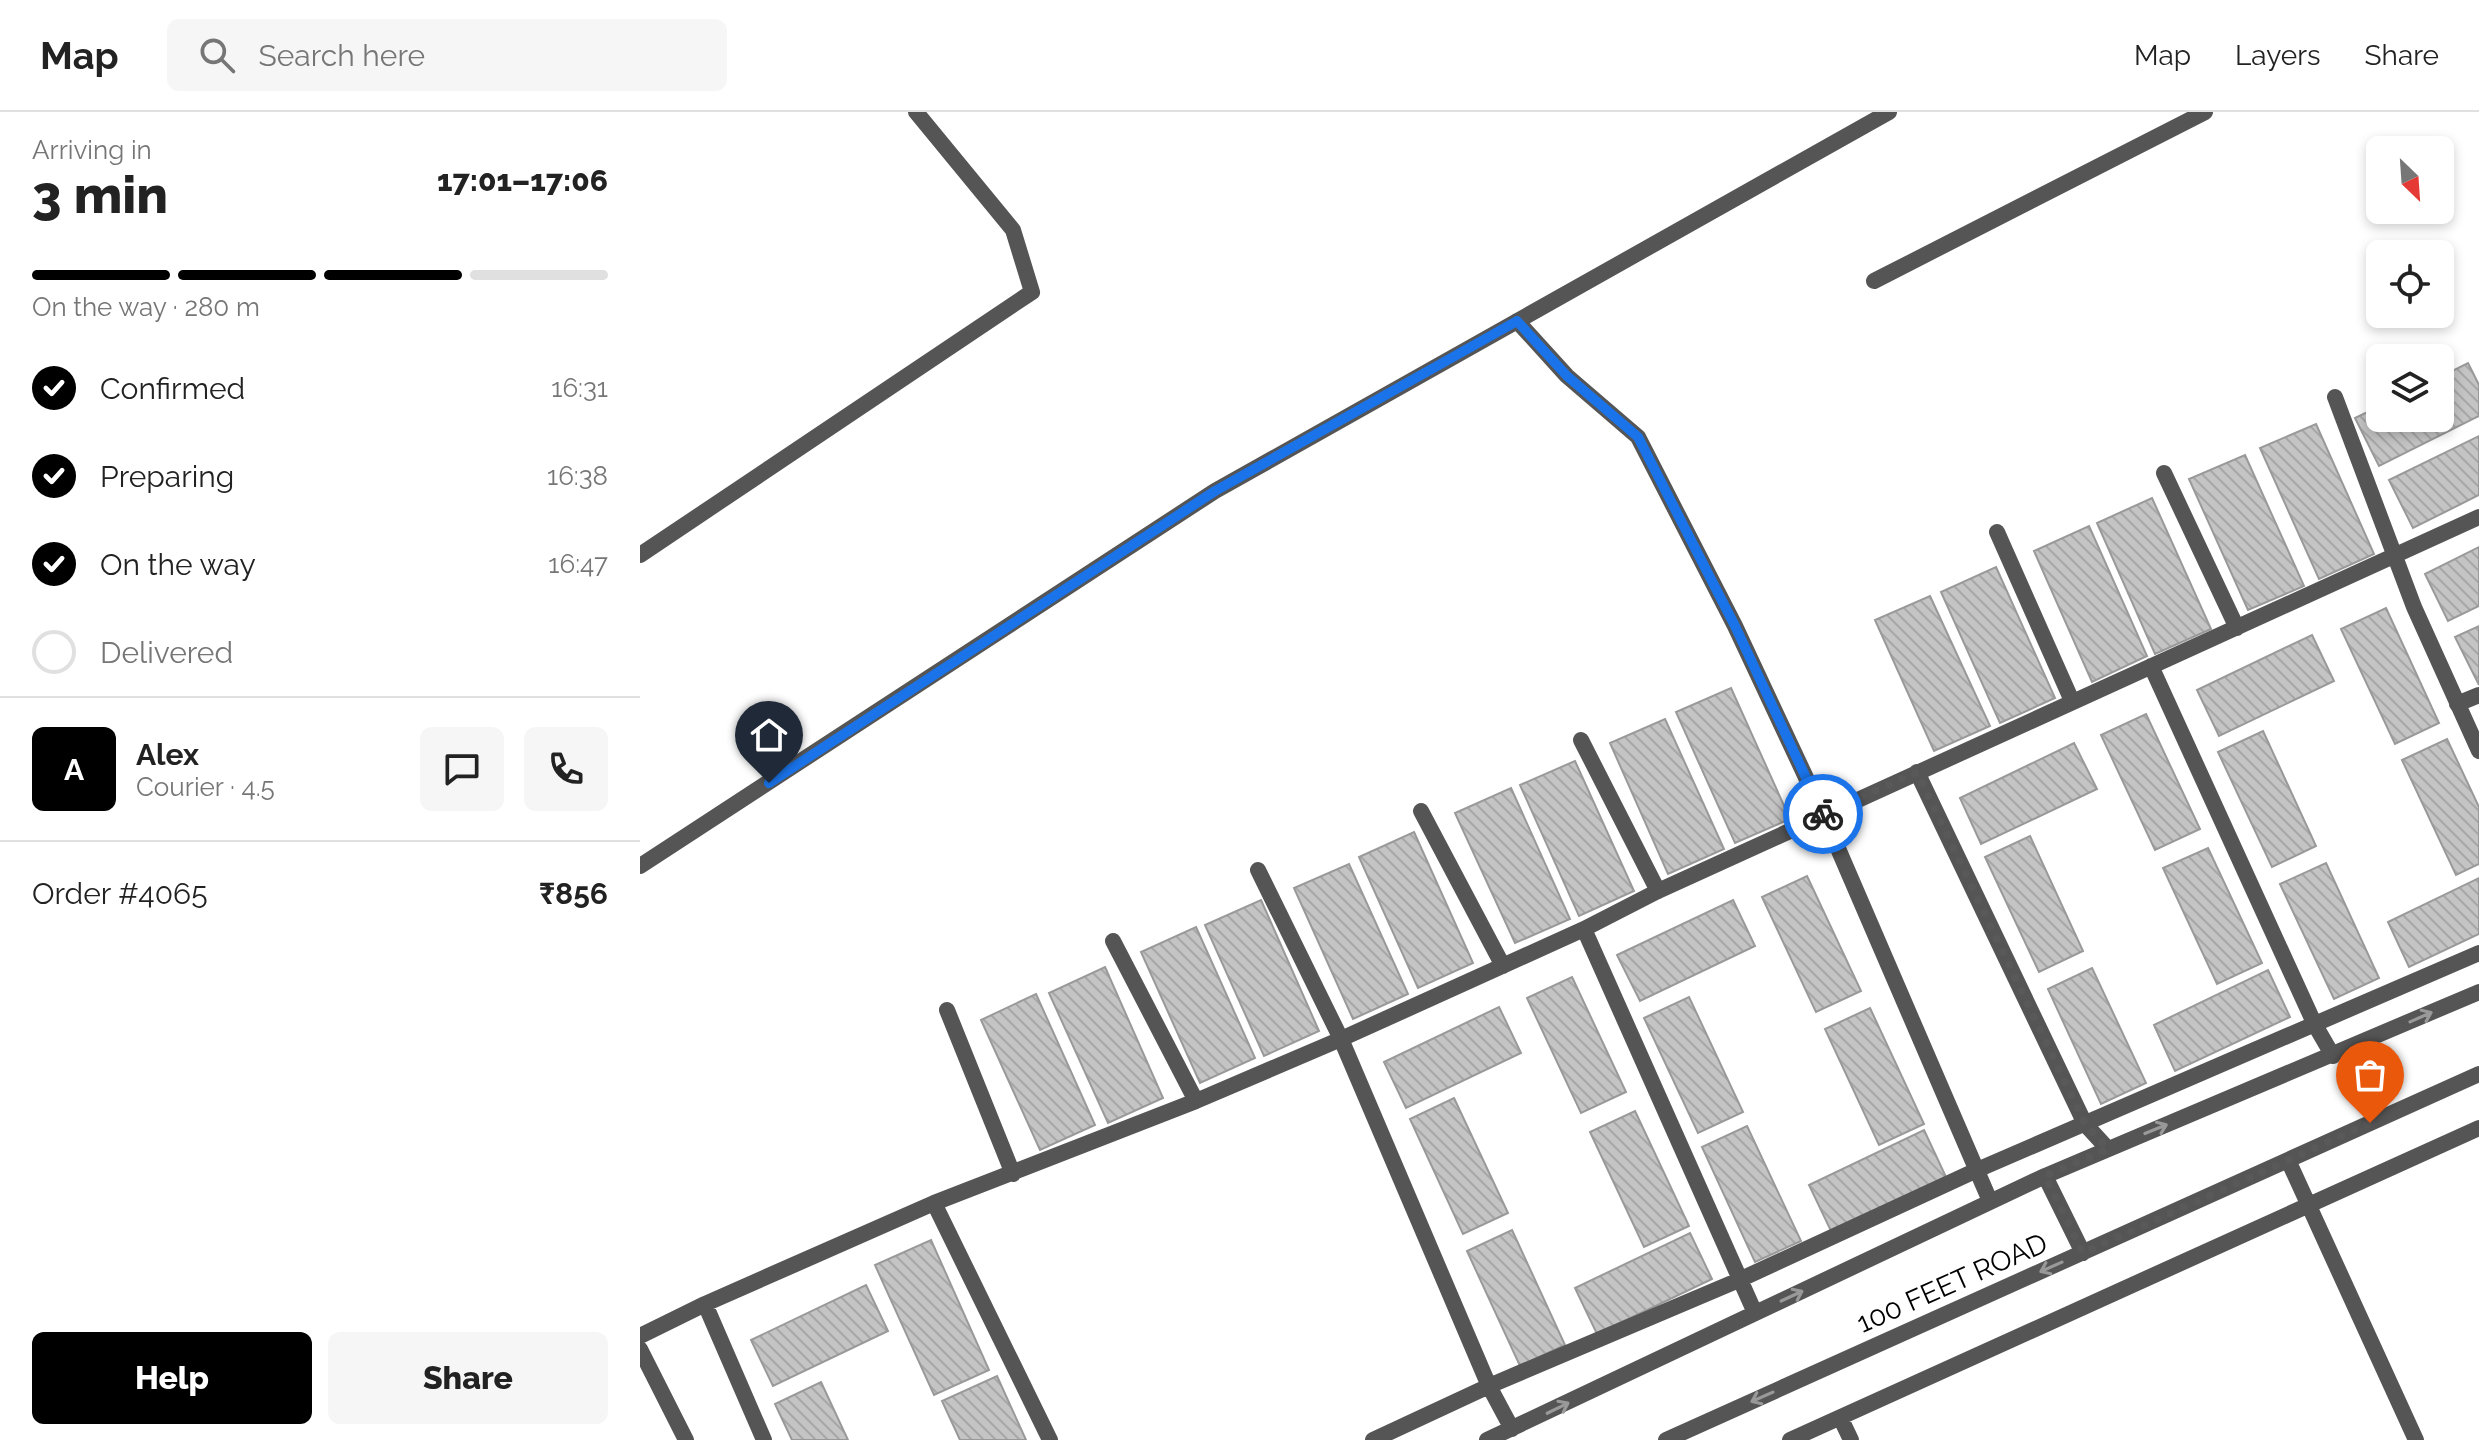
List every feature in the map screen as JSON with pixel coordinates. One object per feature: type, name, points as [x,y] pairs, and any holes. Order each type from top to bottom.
[{"type":"street","points":[[640,555],[1032,292],[1013,230],[916,112]]},
{"type":"street","points":[[640,866],[1215,491],[1889,112]]},
{"type":"street","points":[[1874,281],[2205,112]]},
{"type":"street","points":[[1517,321],[1567,376],[1638,437],[1735,626],[1824,816],[1990,1201]]},
{"type":"street","points":[[2335,397],[2414,607],[2479,751]]},
{"type":"street","points":[[2164,473],[2237,628]]},
{"type":"street","points":[[640,1336],[934,1203],[1196,1101],[1341,1039],[1917,772],[2479,517]]},
{"type":"street","points":[[1997,532],[2072,701]]},
{"type":"street","points":[[2151,666],[2315,1025],[2333,1056]]},
{"type":"street","points":[[2457,704],[2479,695]]},
{"type":"street","points":[[1581,740],[1658,891]]},
{"type":"street","points":[[1917,772],[2085,1124],[2108,1149]]},
{"type":"street","points":[[1421,811],[1503,966]]},
{"type":"street","points":[[1258,870],[1341,1039],[1489,1386],[1512,1429]]},
{"type":"street","points":[[1584,929],[1755,1313]]},
{"type":"street","points":[[1113,941],[1196,1101]]},
{"type":"street","points":[[1373,1440],[1489,1386],[1739,1280],[1977,1170],[2479,953]]},
{"type":"street","points":[[1487,1440],[2045,1176],[2479,992]]},
{"type":"street","points":[[947,1010],[1013,1174]]},
{"type":"street","name":"100 FEET ROAD","points":[[1666,1440],[2479,1074]]},
{"type":"street","points":[[1790,1440],[2479,1128]]},
{"type":"street","points":[[2288,1160],[2416,1440]]},
{"type":"street","points":[[2045,1176],[2083,1253]]},
{"type":"street","points":[[934,1203],[1050,1440]]},
{"type":"street","points":[[705,1304],[764,1440]]},
{"type":"street","points":[[640,1349],[686,1440]]},
{"type":"street","points":[[1841,1419],[1851,1440]]},
{"type":"building","points":[[2468,363],[2479,385],[2479,416],[2454,428],[2454,370]]},
{"type":"building","points":[[2366,413],[2366,432],[2447,432],[2379,466],[2355,418]]},
{"type":"building","points":[[2316,424],[2374,554],[2319,579],[2260,448]]},
{"type":"building","points":[[2479,436],[2479,495],[2413,528],[2389,480]]},
{"type":"building","points":[[2245,455],[2304,586],[2248,610],[2189,479]]},
{"type":"building","points":[[2152,498],[2211,629],[2155,654],[2097,523]]},
{"type":"building","points":[[2089,526],[2147,656],[2092,682],[2034,551]]},
{"type":"building","points":[[2479,547],[2479,606],[2448,621],[2425,574]]},
{"type":"building","points":[[1996,567],[2055,698],[2000,723],[1941,592]]},
{"type":"building","points":[[1930,596],[1990,726],[1934,751],[1875,620]]},
{"type":"building","points":[[2386,608],[2439,723],[2395,744],[2341,629]]},
{"type":"building","points":[[2479,626],[2479,685],[2455,637]]},
{"type":"building","points":[[2312,635],[2334,681],[2219,736],[2197,690]]},
{"type":"building","points":[[1731,688],[1790,819],[1735,843],[1676,712]]},
{"type":"building","points":[[2146,714],[2200,829],[2155,850],[2101,735]]},
{"type":"building","points":[[1665,719],[1724,849],[1668,874],[1610,743]]},
{"type":"building","points":[[2263,731],[2316,846],[2272,867],[2218,752]]},
{"type":"building","points":[[2447,739],[2479,807],[2479,864],[2456,875],[2402,760]]},
{"type":"building","points":[[2074,743],[2097,789],[1981,844],[1960,798]]},
{"type":"building","points":[[1575,761],[1634,891],[1579,916],[1520,785]]},
{"type":"building","points":[[1511,788],[1570,919],[1515,943],[1455,813]]},
{"type":"building","points":[[1414,832],[1473,963],[1418,988],[1359,857]]},
{"type":"building","points":[[2030,836],[2083,951],[2039,972],[1985,857]]},
{"type":"building","points":[[2208,848],[2262,963],[2217,984],[2163,868]]},
{"type":"building","points":[[2326,863],[2379,978],[2334,999],[2280,884]]},
{"type":"building","points":[[1349,864],[1408,994],[1353,1019],[1294,888]]},
{"type":"building","points":[[1807,876],[1861,991],[1816,1012],[1762,897]]},
{"type":"building","points":[[2479,878],[2479,934],[2409,967],[2388,922]]},
{"type":"building","points":[[1261,900],[1319,1031],[1264,1056],[1205,925]]},
{"type":"building","points":[[1733,900],[1755,946],[1640,1001],[1617,955]]},
{"type":"building","points":[[1196,927],[1255,1058],[1200,1083],[1141,952]]},
{"type":"building","points":[[1105,967],[1163,1098],[1108,1123],[1049,993]]},
{"type":"building","points":[[2092,968],[2146,1083],[2101,1104],[2048,989]]},
{"type":"building","points":[[2268,970],[2290,1017],[2175,1071],[2154,1025]]},
{"type":"building","points":[[1572,977],[1626,1092],[1581,1113],[1527,998]]},
{"type":"building","points":[[1036,994],[1095,1125],[1040,1150],[981,1020]]},
{"type":"building","points":[[1689,997],[1743,1112],[1698,1133],[1644,1018]]},
{"type":"building","points":[[1499,1007],[1521,1053],[1406,1108],[1384,1062]]},
{"type":"building","points":[[1870,1008],[1924,1124],[1879,1145],[1825,1029]]},
{"type":"building","points":[[1454,1098],[1508,1213],[1463,1234],[1410,1119]]},
{"type":"building","points":[[1635,1111],[1689,1226],[1644,1247],[1590,1132]]},
{"type":"building","points":[[1747,1126],[1801,1241],[1755,1262],[1702,1147]]},
{"type":"building","points":[[1924,1130],[1946,1177],[1831,1231],[1809,1185]]},
{"type":"building","points":[[1512,1230],[1565,1345],[1520,1366],[1467,1251]]},
{"type":"building","points":[[1690,1233],[1712,1279],[1597,1334],[1575,1288]]},
{"type":"building","points":[[931,1240],[989,1370],[934,1395],[875,1265]]},
{"type":"building","points":[[866,1285],[888,1331],[773,1386],[751,1340]]},
{"type":"building","points":[[997,1376],[1026,1440],[960,1440],[942,1401]]},
{"type":"building","points":[[821,1382],[848,1440],[792,1440],[775,1404]]},
{"type":"way so far","points":[[1823,814],[1917,772],[2085,1124],[2108,1149],[2045,1176],[2083,1253],[2370,1123]]},
{"type":"route","points":[[769,783],[1215,491],[1517,321],[1567,376],[1638,437],[1735,626],[1823,814]]}]
